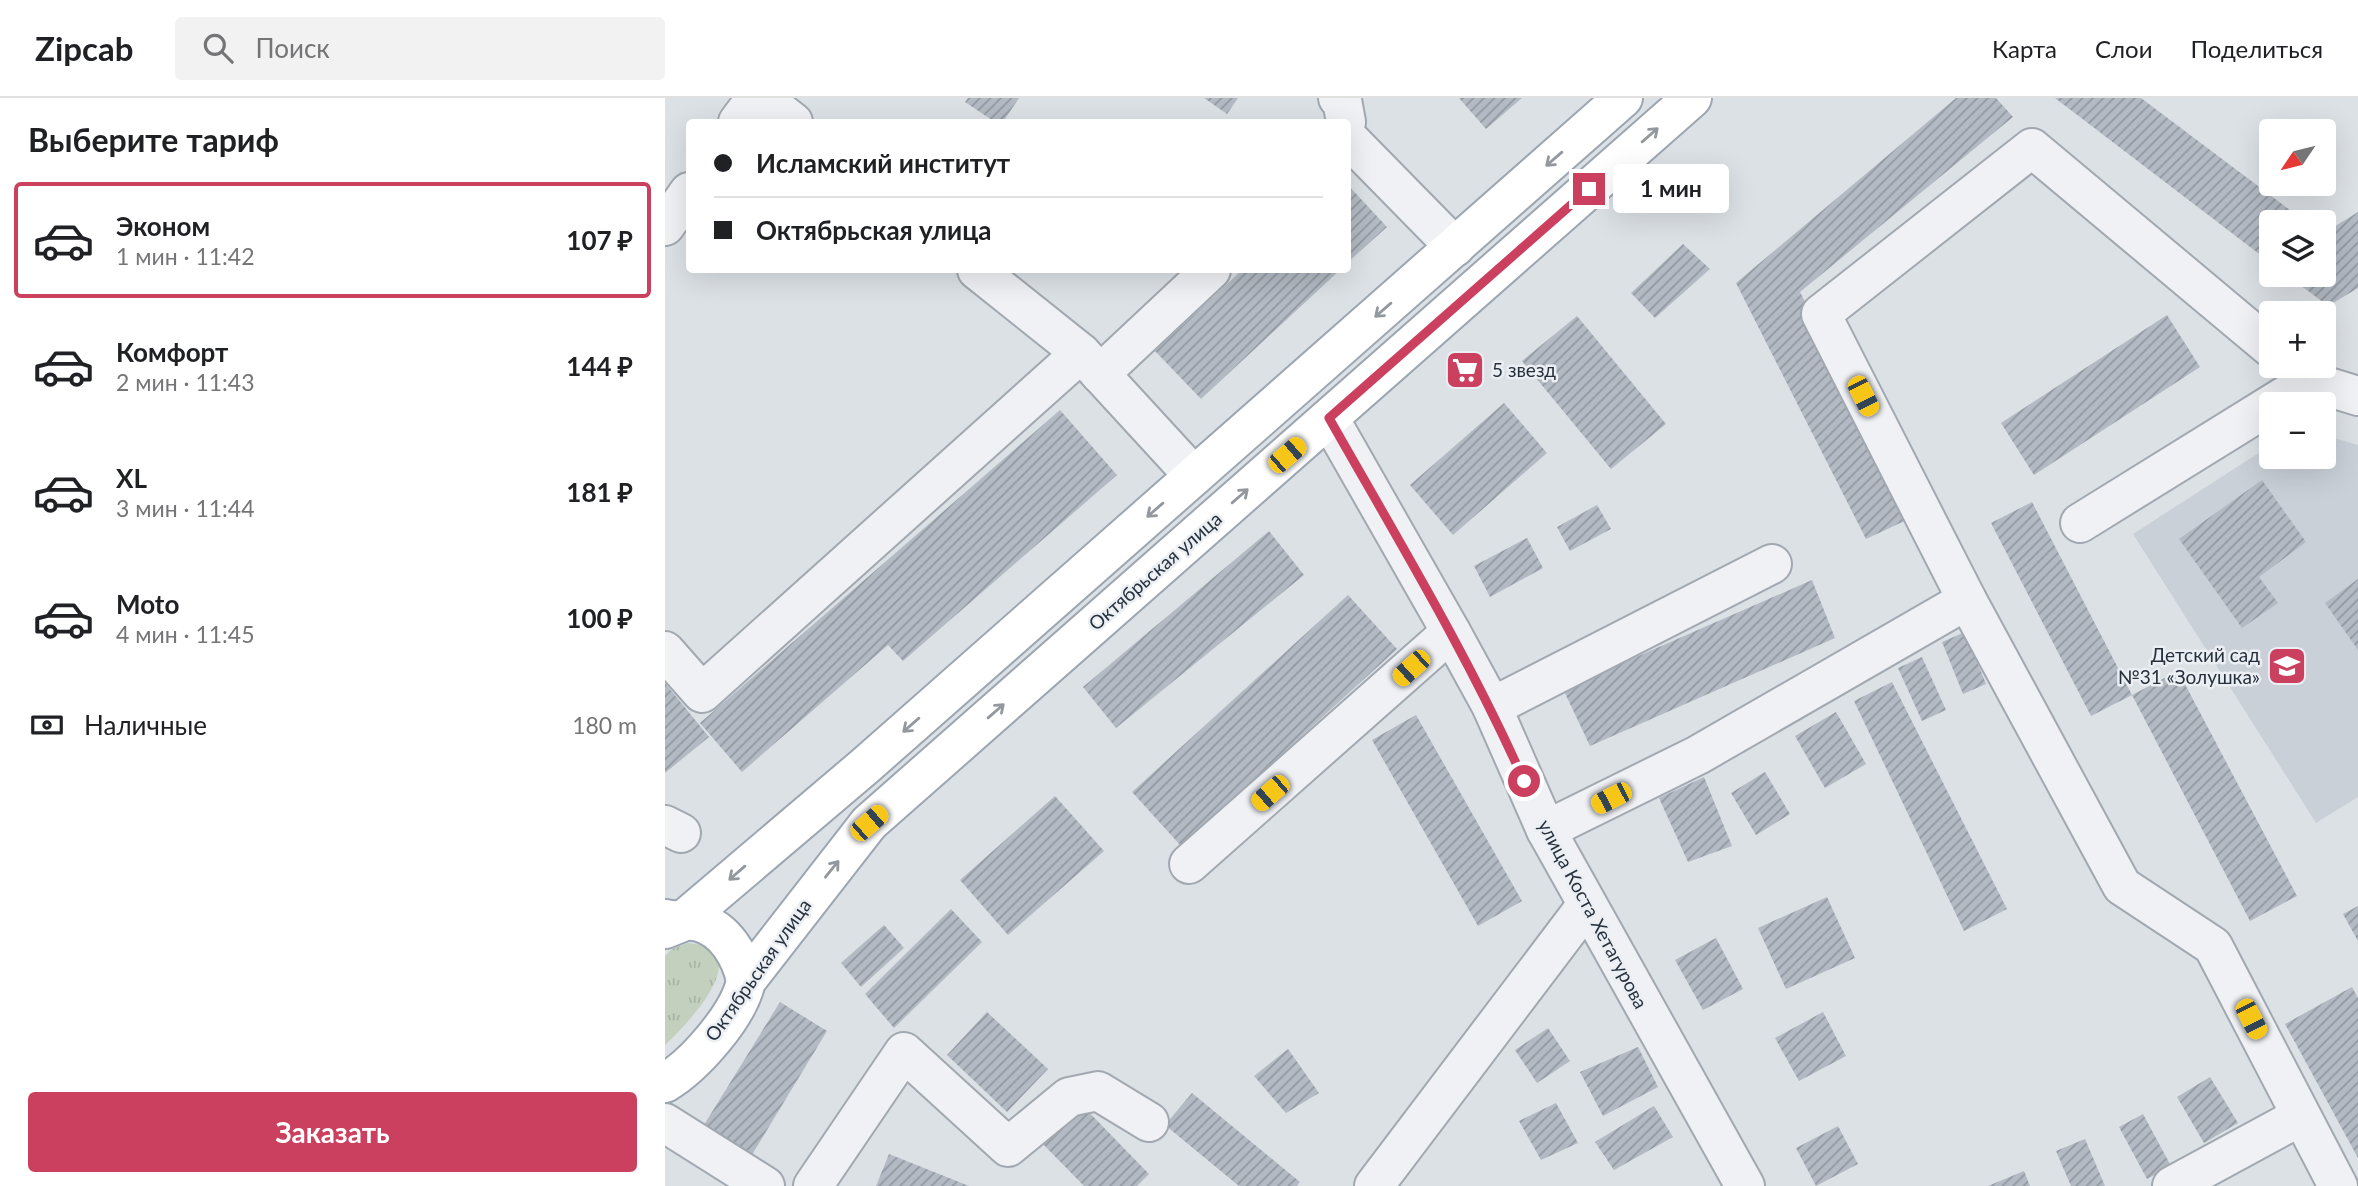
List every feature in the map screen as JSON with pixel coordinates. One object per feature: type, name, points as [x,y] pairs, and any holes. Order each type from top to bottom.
[{"type":"main road","points":[[670,924],[865,766],[1623,98]]},
{"type":"main road","name":"Октябрьская улица","points":[[665,1083],[689,1065],[725,1022],[743,993],[746,981],[869,823],[1692,98]]},
{"type":"main road","points":[[670,924],[696,920],[720,934],[739,958],[746,981]]},
{"type":"street","points":[[741,119],[756,98]]},
{"type":"street","points":[[762,98],[789,119]]},
{"type":"street","points":[[1351,125],[1455,247]]},
{"type":"street","points":[[2259,338],[2032,148],[1821,314],[1967,600],[2122,886],[2213,946],[2338,1186]]},
{"type":"street","points":[[665,226],[686,196]]},
{"type":"street","points":[[981,273],[1091,364],[1194,476]]},
{"type":"street","points":[[665,651],[702,693],[1091,364],[1207,273]]},
{"type":"street","points":[[2080,523],[2294,378]]},
{"type":"street","points":[[2313,378],[2358,396]]},
{"type":"street","name":"улица Коста Хетагурова","points":[[1329,418],[1492,707],[1546,830],[1586,906],[1745,1186]]},
{"type":"street","points":[[1492,707],[1772,564]]},
{"type":"street","points":[[1546,830],[1698,755],[1967,600]]},
{"type":"street","points":[[1189,864],[1451,632]]},
{"type":"street","points":[[1374,1186],[1586,906]]},
{"type":"street","points":[[813,1186],[904,1052],[1008,1147],[1069,1097],[1098,1091],[1149,1122]]},
{"type":"street","points":[[2172,1186],[2301,1116]]},
{"type":"street","points":[[665,1123],[765,1186]]},
{"type":"shaded area","name":"Детский сад №31 «Золушка»","points":[[2336,439],[2358,445],[2358,797],[2316,823],[2133,534],[2259,453],[2259,469],[2336,469]]},
{"type":"green space","points":[[688,943],[709,948],[718,958],[718,972],[701,1005],[665,1045],[665,956],[672,949]]},
{"type":"building","points":[[968,98],[1019,98],[1005,119],[990,119],[965,102]]},
{"type":"building","points":[[1204,98],[1238,98],[1227,114]]},
{"type":"building","points":[[1459,98],[1522,98],[1486,129]]},
{"type":"building","points":[[1956,98],[1996,98],[2013,117],[1800,292],[1913,517],[1866,539],[1736,283]]},
{"type":"building","points":[[2055,98],[2141,98],[2259,187],[2259,196],[2271,196],[2290,210],[2259,210],[2259,254]]},
{"type":"building","points":[[1351,188],[1387,227],[1351,259]]},
{"type":"building","points":[[2358,212],[2358,288],[2336,301],[2321,301],[2303,287],[2336,287],[2336,226]]},
{"type":"building","points":[[1683,244],[1710,269],[1655,318],[1631,293]]},
{"type":"building","points":[[1239,273],[1337,273],[1201,399],[1155,351]]},
{"type":"building","points":[[2167,315],[2200,367],[2034,475],[2001,423]]},
{"type":"building","points":[[1577,316],[1666,424],[1611,469],[1522,361]]},
{"type":"building","points":[[1504,403],[1547,453],[1453,535],[1410,485]]},
{"type":"building","points":[[1060,410],[1117,475],[903,661],[888,645],[742,772],[700,723]]},
{"type":"building","points":[[2262,480],[2306,542],[2259,577],[2278,603],[2242,628],[2179,539]]},
{"type":"building","points":[[2032,502],[2132,695],[2091,716],[1991,523]]},
{"type":"building","points":[[1597,505],[1611,529],[1570,551],[1557,527]]},
{"type":"building","points":[[1269,531],[1304,575],[1116,728],[1083,687]]},
{"type":"building","points":[[1527,538],[1543,568],[1490,597],[1474,566]]},
{"type":"building","points":[[2358,579],[2358,650],[2325,603]]},
{"type":"building","points":[[1812,580],[1835,638],[1590,746],[1563,689]]},
{"type":"building","points":[[1348,595],[1397,649],[1181,846],[1132,792]]},
{"type":"building","points":[[1965,632],[1986,684],[1963,694],[1942,642]]},
{"type":"building","points":[[1922,657],[1946,710],[1922,721],[1898,668]]},
{"type":"building","points":[[2178,671],[2297,896],[2250,921],[2132,695]]},
{"type":"building","points":[[1892,682],[2007,909],[1964,931],[1854,701]]},
{"type":"building","points":[[665,683],[709,737],[665,773]]},
{"type":"building","points":[[1836,712],[1866,764],[1825,788],[1795,736]]},
{"type":"building","points":[[1416,715],[1522,901],[1478,926],[1372,740]]},
{"type":"building","points":[[1765,772],[1790,814],[1756,835],[1731,793]]},
{"type":"building","points":[[1704,777],[1732,846],[1688,862],[1659,798]]},
{"type":"building","points":[[1055,796],[1104,851],[1008,935],[960,880]]},
{"type":"building","points":[[1827,897],[1855,958],[1786,989],[1758,928]]},
{"type":"building","points":[[2358,906],[2358,941],[2343,914]]},
{"type":"building","points":[[951,909],[982,942],[894,1028],[865,994]]},
{"type":"building","points":[[884,925],[904,948],[861,987],[841,963]]},
{"type":"building","points":[[1716,938],[1743,989],[1703,1010],[1675,960]]},
{"type":"building","points":[[2352,987],[2358,998],[2358,1158],[2285,1024]]},
{"type":"building","points":[[780,1002],[827,1031],[747,1163],[699,1133]]},
{"type":"building","points":[[987,1012],[1048,1069],[1007,1112],[947,1055]]},
{"type":"building","points":[[1823,1012],[1846,1056],[1799,1081],[1775,1038]]},
{"type":"building","points":[[1548,1028],[1570,1061],[1537,1083],[1515,1050]]},
{"type":"building","points":[[1638,1047],[1658,1087],[1603,1116],[1580,1072]]},
{"type":"building","points":[[1288,1049],[1319,1093],[1286,1113],[1254,1076]]},
{"type":"building","points":[[2210,1077],[2238,1123],[2204,1143],[2177,1097]]},
{"type":"building","points":[[1192,1093],[1300,1182],[1297,1186],[1239,1186],[1165,1125]]},
{"type":"building","points":[[1079,1102],[1149,1174],[1137,1186],[1084,1186],[1040,1141]]},
{"type":"building","points":[[1556,1103],[1578,1143],[1541,1160],[1519,1121]]},
{"type":"building","points":[[1654,1106],[1673,1137],[1614,1170],[1595,1142]]},
{"type":"building","points":[[2143,1114],[2171,1166],[2147,1179],[2119,1127]]},
{"type":"building","points":[[1838,1126],[1858,1164],[1816,1186],[1796,1148]]},
{"type":"building","points":[[2085,1139],[2105,1186],[2071,1186],[2056,1151]]},
{"type":"building","points":[[889,1154],[969,1186],[876,1186]]},
{"type":"building","points":[[2024,1171],[2030,1186],[1988,1186]]},
{"type":"place","name":"5 звезд","points":[[1465,370]]},
{"type":"place","name":"Детский сад №31 «Золушка»","points":[[2287,666]]},
{"type":"route","points":[[1524,781],[1492,707],[1329,418],[1589,189]]}]
